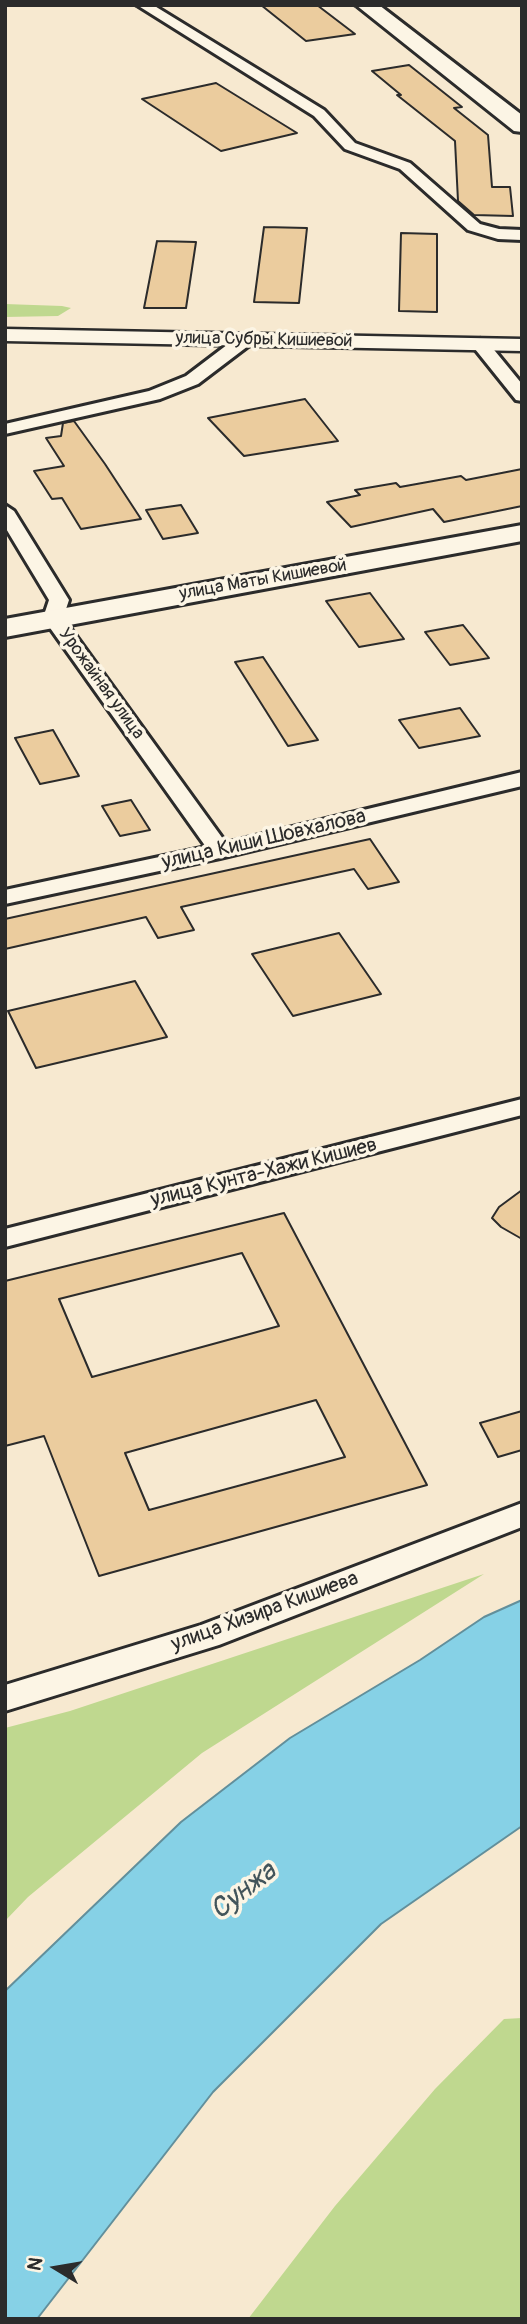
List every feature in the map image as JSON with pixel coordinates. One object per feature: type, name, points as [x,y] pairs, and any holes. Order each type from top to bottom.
[{"type":"main road","points":[[366,5],[522,126]]},
{"type":"main road","name":"улица Маты Кишиевой","points":[[5,628],[522,533]]},
{"type":"street","points":[[144,5],[319,113],[350,146],[405,166],[474,228],[498,234],[522,235]]},
{"type":"street","name":"улица Субры Кишиевой","points":[[5,335],[522,345]]},
{"type":"street","points":[[5,429],[154,395],[192,380],[246,340]]},
{"type":"street","points":[[481,344],[522,396]]},
{"type":"street","name":"Урожайная улица","points":[[5,511],[59,600],[53,618],[220,851]]},
{"type":"street","name":"улица Киши Шовхалова","points":[[5,897],[220,851],[522,779]]},
{"type":"street","name":"улица Кунта-Хажи Кишиев","points":[[5,1238],[522,1107]]},
{"type":"street","name":"улица Хизира Кишиева","points":[[5,1698],[208,1636],[522,1515]]},
{"type":"green space","points":[[5,304],[71,308],[58,316],[5,317]]},
{"type":"green space","points":[[484,1574],[202,1753],[28,1897],[5,1921],[5,1728],[70,1711]]},
{"type":"green space","points":[[522,2018],[522,2319],[248,2319],[335,2206],[435,2089],[504,2019]]},
{"type":"water","name":"Сунжа","points":[[522,1600],[522,1826],[381,1924],[213,2092],[37,2319],[5,2319],[5,1991],[181,1822],[290,1738],[420,1660],[484,1617]]},
{"type":"building","points":[[261,5],[317,5],[355,34],[306,41]]},
{"type":"building","points":[[409,65],[462,107],[454,108],[488,135],[492,187],[510,187],[513,216],[474,215],[458,201],[455,141],[397,95],[401,95],[372,71]]},
{"type":"building","points":[[216,83],[297,133],[221,151],[142,99]]},
{"type":"building","points":[[264,227],[307,228],[299,303],[254,302]]},
{"type":"building","points":[[401,233],[437,234],[437,312],[399,311]]},
{"type":"building","points":[[157,241],[196,242],[186,308],[144,308]]},
{"type":"building","points":[[305,399],[338,441],[244,456],[208,418]]},
{"type":"building","points":[[74,421],[141,519],[81,529],[62,498],[52,499],[34,471],[64,466],[46,438],[61,436],[63,423]]},
{"type":"building","points":[[522,469],[522,506],[444,522],[433,509],[351,527],[327,502],[360,495],[355,490],[396,483],[400,487],[461,476],[466,480]]},
{"type":"building","points":[[181,505],[198,533],[163,539],[146,510]]},
{"type":"building","points":[[370,593],[404,639],[359,647],[326,601]]},
{"type":"building","points":[[463,625],[489,658],[450,665],[425,632]]},
{"type":"building","points":[[263,657],[318,740],[288,746],[235,662]]},
{"type":"building","points":[[460,708],[480,736],[419,748],[399,720]]},
{"type":"building","points":[[53,730],[79,776],[40,784],[15,738]]},
{"type":"building","points":[[131,800],[150,830],[120,836],[102,806]]},
{"type":"building","points":[[370,839],[399,882],[368,889],[354,869],[181,907],[194,930],[158,938],[146,917],[5,949],[5,919]]},
{"type":"building","points":[[339,933],[381,994],[293,1016],[252,954]]},
{"type":"building","points":[[135,981],[167,1037],[36,1068],[8,1011]]},
{"type":"building","points":[[522,1190],[522,1239],[501,1227],[492,1218],[499,1207]]},
{"type":"building","points":[[284,1213],[427,1485],[99,1576],[44,1436],[5,1446],[5,1281]],"holes":[[[242,1253],[279,1326],[92,1377],[59,1299]],[[316,1400],[345,1457],[149,1510],[125,1453]]]},
{"type":"building","points":[[522,1411],[522,1450],[498,1457],[480,1423]]}]
